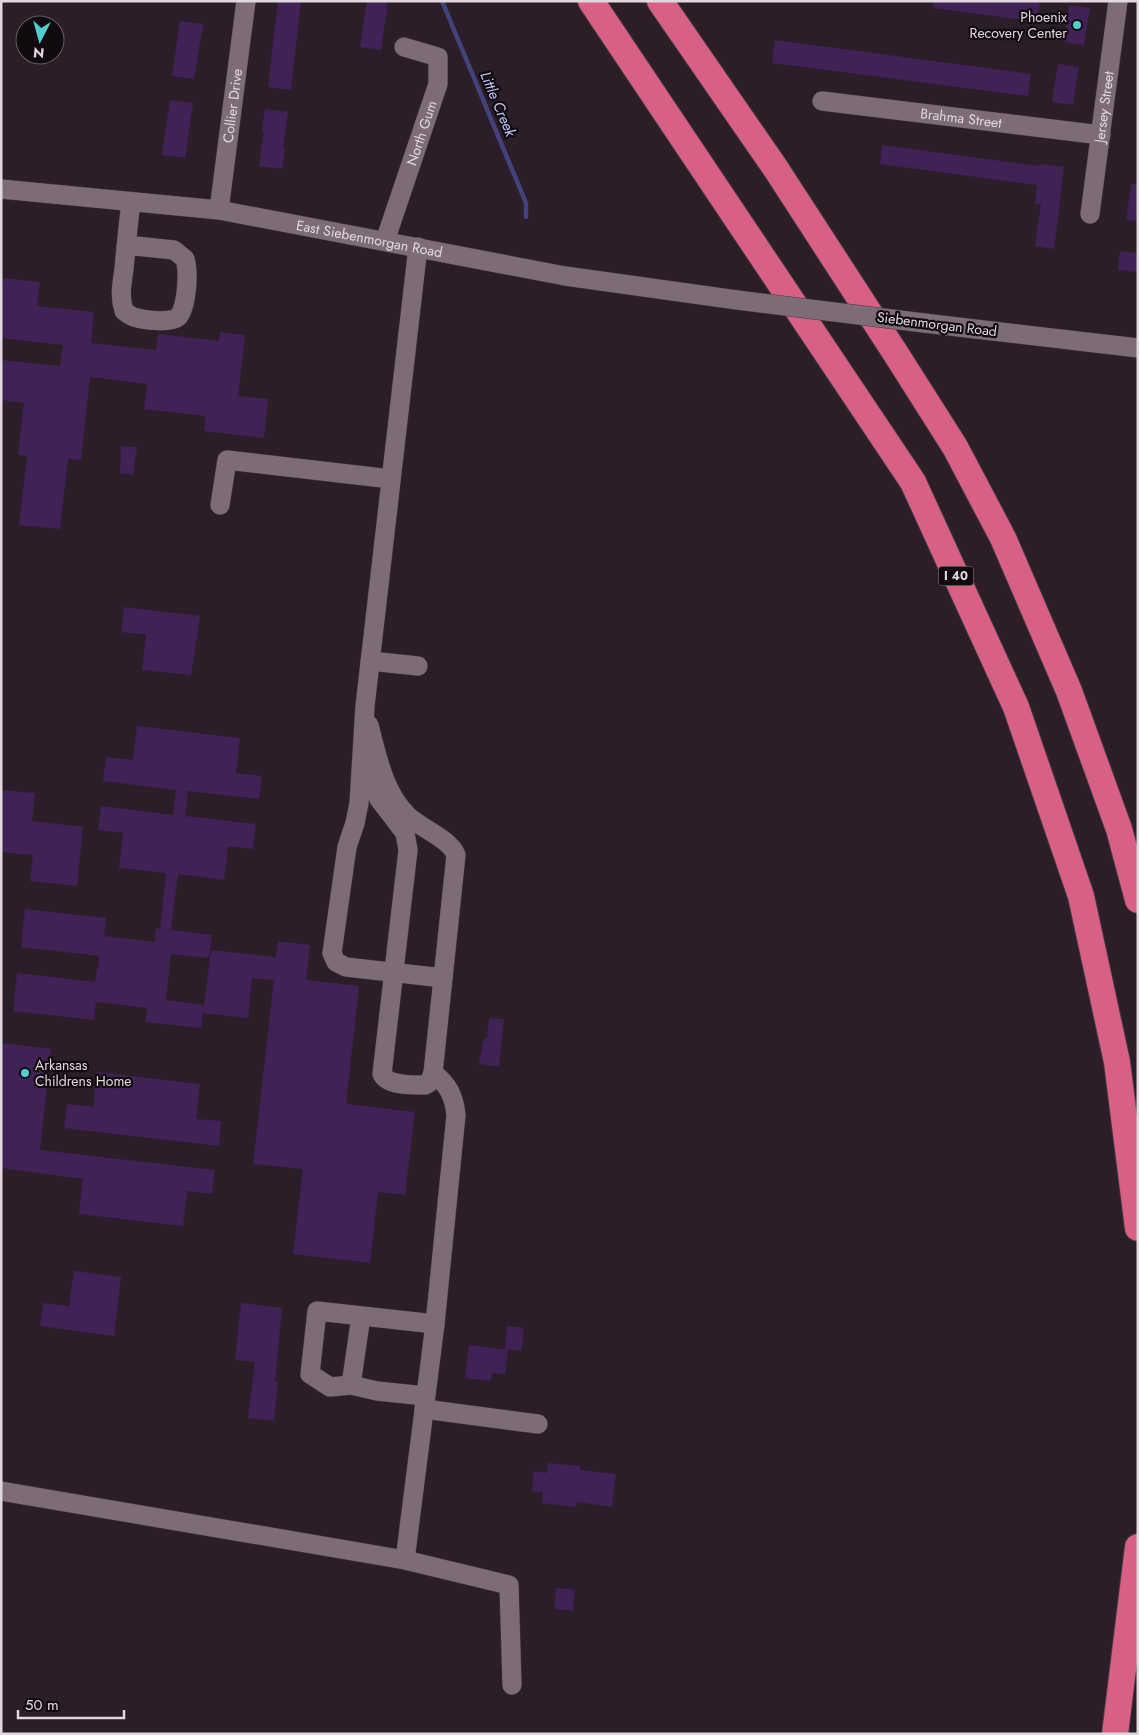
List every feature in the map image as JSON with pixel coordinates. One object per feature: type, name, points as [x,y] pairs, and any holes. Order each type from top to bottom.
[{"type":"highway","name":"I 40","points":[[591,1],[913,482],[1016,707],[1081,896],[1117,1062],[1138,1228]]},
{"type":"highway","points":[[660,1],[776,169],[955,446],[999,530],[1069,691],[1119,829],[1138,900]]},
{"type":"highway","points":[[1114,1734],[1138,1547]]},
{"type":"street","name":"Collier Drive","points":[[219,210],[246,1]]},
{"type":"street","name":"Jersey Street","points":[[1090,214],[1118,1]]},
{"type":"street","name":"North Gum","points":[[385,241],[438,84],[438,56],[404,47]]},
{"type":"street","name":"Brahma Street","points":[[822,101],[1101,135]]},
{"type":"street","name":"East Siebenmorgan Road","points":[[1,190],[219,210],[565,276],[737,300]]},
{"type":"street","points":[[126,245],[174,250],[185,259],[187,273],[185,295],[179,316],[175,319],[166,321],[136,318],[124,311],[120,290],[126,245],[132,203]]},
{"type":"street","points":[[418,247],[364,706],[359,802],[355,823],[347,847],[333,958],[336,962],[346,967],[443,978]]},
{"type":"street","name":"Siebenmorgan Road","points":[[737,300],[1138,348]]},
{"type":"street","points":[[220,505],[227,460],[391,479]]},
{"type":"street","points":[[370,661],[418,666]]},
{"type":"street","points":[[362,756],[379,799],[405,835],[408,850],[382,1070],[383,1076],[386,1080],[392,1082],[425,1084],[429,1083],[433,1073],[457,861],[454,848],[421,827],[408,816],[390,793],[364,706]]},
{"type":"street","points":[[405,835],[441,839]]},
{"type":"street","points":[[405,1560],[435,1324],[456,1114],[455,1103],[444,1081],[433,1073]]},
{"type":"street","points":[[435,1324],[317,1311],[310,1374],[330,1387],[351,1385],[425,1402],[538,1424]]},
{"type":"street","points":[[351,1385],[361,1316]]},
{"type":"street","points":[[1,1491],[405,1560],[509,1585],[512,1684]]},
{"type":"building","points":[[278,1],[301,1],[291,90],[268,87]]},
{"type":"building","points":[[367,1],[388,1],[381,50],[360,47]]},
{"type":"building","points":[[933,1],[1040,1],[1038,22],[933,8]]},
{"type":"building","name":"Phoenix Recovery Center","points":[[1069,5],[1090,8],[1084,45],[1064,42]]},
{"type":"building","points":[[180,21],[203,24],[194,79],[172,76]]},
{"type":"building","points":[[775,40],[1031,74],[1028,96],[772,63]]},
{"type":"building","points":[[1058,64],[1079,67],[1073,105],[1052,102]]},
{"type":"building","points":[[170,100],[193,103],[185,158],[162,155]]},
{"type":"building","points":[[265,109],[288,112],[282,169],[259,166]]},
{"type":"building","points":[[882,145],[1039,166],[1040,164],[1064,167],[1054,249],[1035,246],[1041,204],[1035,204],[1037,185],[880,164]]},
{"type":"building","points":[[1131,184],[1138,184],[1138,221],[1126,220]]},
{"type":"building","points":[[1120,251],[1138,253],[1138,272],[1118,270]]},
{"type":"building","points":[[3,278],[40,282],[37,306],[94,312],[91,343],[156,350],[158,334],[219,341],[220,332],[245,335],[238,396],[268,399],[264,438],[204,431],[206,416],[144,409],[147,384],[90,377],[81,460],[68,459],[60,529],[19,525],[27,456],[18,455],[24,403],[1,400],[1,360],[60,366],[63,345],[1,338]]},
{"type":"building","points":[[121,446],[137,447],[133,475],[120,473]]},
{"type":"building","points":[[124,607],[200,616],[191,675],[142,670],[146,635],[121,632]]},
{"type":"building","points":[[137,726],[240,738],[236,773],[262,776],[259,799],[188,791],[185,816],[256,824],[253,849],[228,846],[224,880],[178,874],[171,930],[212,935],[209,958],[171,954],[166,1000],[204,1005],[201,1028],[145,1022],[147,1008],[96,1002],[94,1020],[13,1011],[17,973],[95,982],[99,960],[99,956],[21,947],[25,909],[106,918],[104,936],[155,942],[156,928],[160,929],[166,873],[119,868],[123,833],[98,830],[101,806],[173,815],[176,790],[103,781],[106,757],[133,760]]},
{"type":"building","points":[[1,790],[35,793],[32,821],[83,827],[77,886],[30,881],[33,855],[1,852]]},
{"type":"building","points":[[278,941],[310,945],[306,980],[359,986],[346,1104],[415,1112],[405,1195],[378,1192],[370,1263],[293,1254],[303,1169],[253,1164],[274,980],[252,978],[248,1018],[203,1013],[211,950],[276,957]]},
{"type":"building","points":[[489,1018],[504,1019],[499,1067],[479,1064],[484,1038],[487,1038]]},
{"type":"building","points":[[1,1043],[51,1049],[40,1150],[215,1170],[212,1194],[187,1191],[183,1226],[79,1214],[83,1179],[1,1168]]},
{"type":"building","points":[[97,1072],[200,1084],[196,1119],[221,1121],[219,1146],[64,1128],[67,1104],[93,1107]]},
{"type":"building","points":[[74,1271],[121,1277],[114,1336],[40,1326],[43,1303],[69,1306]]},
{"type":"building","points":[[241,1303],[282,1308],[275,1381],[278,1381],[274,1421],[248,1418],[255,1362],[235,1360]]},
{"type":"building","points":[[507,1326],[524,1328],[521,1351],[505,1349]]},
{"type":"building","points":[[469,1345],[508,1350],[505,1374],[492,1373],[491,1381],[465,1378]]},
{"type":"building","points":[[548,1463],[580,1466],[580,1470],[616,1474],[612,1507],[577,1502],[576,1507],[542,1503],[543,1492],[532,1491],[534,1471],[547,1473]]},
{"type":"building","points":[[556,1588],[575,1590],[573,1611],[554,1609]]},
{"type":"waterway","name":"Little Creek","points":[[442,1],[526,203],[526,217]]},
{"type":"place","name":"Phoenix Recovery Center","points":[[1077,25]]},
{"type":"place","name":"Arkansas Childrens Home","points":[[25,1073]]}]
